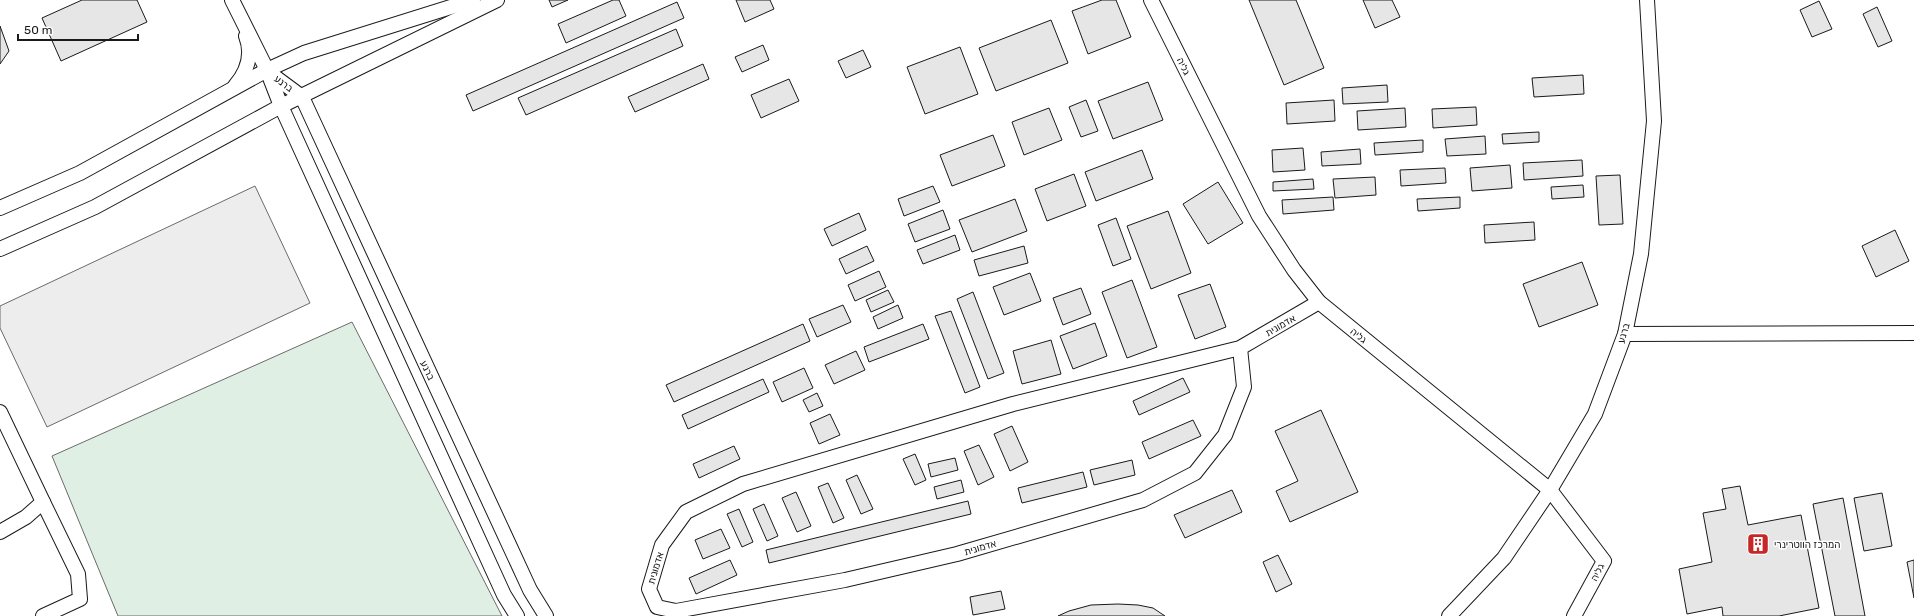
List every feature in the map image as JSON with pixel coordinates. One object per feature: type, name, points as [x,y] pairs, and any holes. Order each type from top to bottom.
[{"type":"street","points":[[232,0],[267,70]]},
{"type":"street","points":[[231,90],[244,76],[249,60],[247,38],[232,0]]},
{"type":"street","points":[[0,208],[80,173],[267,70],[304,53],[473,0]]},
{"type":"street","points":[[0,249],[95,207],[281,106],[497,0]]},
{"type":"street","name":"גליה","points":[[1151,0],[1259,216],[1294,270],[1319,302],[1550,490],[1604,561],[1574,616]]},
{"type":"street","name":"ברנע","points":[[1449,616],[1504,558],[1550,490],[1595,414],[1624,334],[1641,254],[1654,122],[1647,0]]},
{"type":"street","name":"ברנע","points":[[267,70],[302,97],[530,590],[546,616]]},
{"type":"street","name":"ברנע","points":[[267,70],[281,106],[504,594],[517,616]]},
{"type":"street","name":"אדמונית","points":[[1240,348],[1244,387],[1225,435],[1195,473],[1143,500],[957,554],[845,580],[676,611],[657,607],[649,589],[662,545],[686,512],[743,484],[1013,404],[1240,348],[1319,302]]},
{"type":"street","points":[[1624,334],[1914,333]]},
{"type":"street","points":[[0,412],[42,502],[78,574],[80,599],[42,616]]},
{"type":"street","points":[[0,532],[26,517],[42,502]]},
{"type":"green space","points":[[352,322],[502,616],[118,616],[52,456]]},
{"type":"shaded area","points":[[255,186],[310,303],[47,427],[0,328],[0,306]]},
{"type":"building","points":[[82,0],[137,0],[147,22],[61,61],[42,18]]},
{"type":"building","points":[[549,0],[568,0],[552,7]]},
{"type":"building","points":[[613,0],[619,0],[626,16],[566,43],[558,24]]},
{"type":"building","points":[[736,0],[770,0],[774,9],[745,22]]},
{"type":"building","points":[[1102,0],[1116,0],[1131,37],[1088,54],[1072,11]]},
{"type":"building","points":[[1249,0],[1296,0],[1324,68],[1284,85]]},
{"type":"building","points":[[1363,0],[1392,0],[1400,17],[1375,28]]},
{"type":"building","points":[[1819,1],[1832,29],[1812,37],[1800,10]]},
{"type":"building","points":[[677,2],[684,18],[473,111],[466,95]]},
{"type":"building","points":[[1877,7],[1892,41],[1878,47],[1863,14]]},
{"type":"building","points":[[1051,20],[1068,63],[996,91],[979,48]]},
{"type":"building","points":[[0,26],[9,51],[0,64]]},
{"type":"building","points":[[676,29],[683,46],[526,115],[518,98]]},
{"type":"building","points":[[763,45],[769,60],[742,72],[735,57]]},
{"type":"building","points":[[960,47],[978,94],[925,114],[907,67]]},
{"type":"building","points":[[863,50],[871,67],[846,78],[838,61]]},
{"type":"building","points":[[703,64],[709,79],[635,112],[628,97]]},
{"type":"building","points":[[1583,75],[1584,94],[1534,97],[1532,78]]},
{"type":"building","points":[[789,79],[799,101],[761,118],[751,95]]},
{"type":"building","points":[[1148,82],[1163,120],[1113,139],[1098,101]]},
{"type":"building","points":[[1387,85],[1388,102],[1343,104],[1342,88]]},
{"type":"building","points":[[1086,100],[1098,131],[1081,137],[1069,107]]},
{"type":"building","points":[[1334,100],[1335,121],[1287,124],[1286,103]]},
{"type":"building","points":[[1476,107],[1477,125],[1433,128],[1432,109]]},
{"type":"building","points":[[1049,108],[1062,140],[1024,155],[1012,122]]},
{"type":"building","points":[[1405,108],[1406,127],[1358,130],[1357,111]]},
{"type":"building","points":[[1539,132],[1539,142],[1503,144],[1502,134]]},
{"type":"building","points":[[993,135],[1005,166],[952,186],[940,155]]},
{"type":"building","points":[[1485,136],[1486,154],[1447,156],[1445,139]]},
{"type":"building","points":[[1423,140],[1423,152],[1375,155],[1374,143]]},
{"type":"building","points":[[1303,148],[1305,170],[1273,172],[1272,150]]},
{"type":"building","points":[[1360,149],[1361,164],[1322,166],[1321,152]]},
{"type":"building","points":[[1142,150],[1153,179],[1096,201],[1085,172]]},
{"type":"building","points":[[1582,160],[1583,176],[1524,180],[1523,163]]},
{"type":"building","points":[[1510,165],[1512,188],[1472,191],[1470,168]]},
{"type":"building","points":[[1445,168],[1446,183],[1401,186],[1400,170]]},
{"type":"building","points":[[1074,174],[1086,206],[1047,221],[1035,189]]},
{"type":"building","points":[[1620,175],[1623,224],[1599,225],[1596,176]]},
{"type":"building","points":[[1375,177],[1376,195],[1335,198],[1333,179]]},
{"type":"building","points":[[1313,179],[1314,189],[1273,191],[1273,182]]},
{"type":"building","points":[[1218,182],[1243,223],[1208,244],[1183,204]]},
{"type":"building","points":[[1583,185],[1584,197],[1552,199],[1551,187]]},
{"type":"building","points":[[933,186],[940,202],[904,216],[898,199]]},
{"type":"building","points":[[1333,197],[1334,210],[1283,214],[1282,200]]},
{"type":"building","points":[[1460,197],[1460,208],[1418,211],[1417,199]]},
{"type":"building","points":[[1015,199],[1027,231],[972,252],[959,220]]},
{"type":"building","points":[[943,210],[950,229],[915,242],[908,224]]},
{"type":"building","points":[[1168,211],[1191,273],[1151,289],[1127,226]]},
{"type":"building","points":[[859,213],[866,230],[832,246],[824,229]]},
{"type":"building","points":[[1116,218],[1131,259],[1113,266],[1098,225]]},
{"type":"building","points":[[1534,222],[1535,240],[1485,243],[1484,225]]},
{"type":"building","points":[[1895,230],[1909,261],[1876,277],[1862,246]]},
{"type":"building","points":[[955,235],[960,250],[923,264],[917,250]]},
{"type":"building","points":[[867,246],[874,261],[846,274],[839,259]]},
{"type":"building","points":[[1024,246],[1028,263],[979,276],[974,260]]},
{"type":"building","points":[[1582,262],[1598,305],[1539,327],[1523,284]]},
{"type":"building","points":[[879,271],[886,287],[855,301],[848,285]]},
{"type":"building","points":[[1030,273],[1041,301],[1004,315],[993,287]]},
{"type":"building","points":[[1132,280],[1157,347],[1127,358],[1102,292]]},
{"type":"building","points":[[1210,284],[1226,327],[1195,339],[1178,295]]},
{"type":"building","points":[[1081,288],[1091,314],[1063,325],[1053,298]]},
{"type":"building","points":[[888,290],[894,302],[871,312],[866,300]]},
{"type":"building","points":[[973,292],[1004,373],[988,379],[957,299]]},
{"type":"building","points":[[843,305],[851,322],[817,337],[809,319]]},
{"type":"building","points":[[898,305],[903,318],[878,329],[873,317]]},
{"type":"building","points":[[951,311],[980,387],[965,393],[935,316]]},
{"type":"building","points":[[1095,323],[1107,356],[1073,369],[1060,336]]},
{"type":"building","points":[[803,324],[810,341],[674,402],[666,385]]},
{"type":"building","points":[[923,324],[929,339],[869,362],[864,347]]},
{"type":"building","points":[[1051,340],[1061,374],[1022,384],[1013,351]]},
{"type":"building","points":[[856,351],[865,370],[834,384],[825,365]]},
{"type":"building","points":[[804,368],[813,388],[782,402],[773,382]]},
{"type":"building","points":[[1183,378],[1190,392],[1139,415],[1133,401]]},
{"type":"building","points":[[763,379],[769,392],[688,429],[682,415]]},
{"type":"building","points":[[817,393],[823,406],[809,412],[803,400]]},
{"type":"building","points":[[1321,410],[1358,492],[1290,522],[1276,491],[1298,481],[1275,431]]},
{"type":"building","points":[[830,414],[840,435],[819,444],[810,423]]},
{"type":"building","points":[[1193,420],[1201,436],[1149,459],[1142,442]]},
{"type":"building","points":[[1012,426],[1028,462],[1010,471],[994,434]]},
{"type":"building","points":[[979,445],[994,477],[978,485],[964,451]]},
{"type":"building","points":[[734,446],[740,459],[699,478],[693,464]]},
{"type":"building","points":[[915,454],[926,480],[915,485],[903,459]]},
{"type":"building","points":[[955,458],[958,470],[931,477],[928,464]]},
{"type":"building","points":[[1132,460],[1135,475],[1094,485],[1090,470]]},
{"type":"building","points":[[1083,472],[1087,487],[1022,503],[1018,488]]},
{"type":"building","points":[[857,475],[873,509],[861,514],[846,480]]},
{"type":"building","points":[[961,480],[964,492],[937,499],[934,487]]},
{"type":"building","points":[[828,483],[844,518],[833,523],[818,487]]},
{"type":"building","name":"המרכז הווטרינרי","points":[[1740,486],[1748,525],[1801,515],[1819,608],[1779,616],[1723,616],[1722,607],[1687,614],[1679,569],[1712,562],[1703,513],[1726,509],[1722,489]]},
{"type":"building","points":[[1232,490],[1242,512],[1185,538],[1174,515]]},
{"type":"building","points":[[796,492],[811,526],[797,532],[782,498]]},
{"type":"building","points":[[1882,493],[1892,546],[1864,551],[1854,498]]},
{"type":"building","points":[[1843,498],[1865,616],[1835,616],[1813,504]]},
{"type":"building","points":[[968,501],[971,514],[769,563],[766,550]]},
{"type":"building","points":[[764,504],[778,536],[767,541],[753,509]]},
{"type":"building","points":[[739,509],[753,542],[742,547],[727,514]]},
{"type":"building","points":[[721,529],[730,548],[703,559],[695,540]]},
{"type":"building","points":[[1278,555],[1292,584],[1276,592],[1263,562]]},
{"type":"building","points":[[730,560],[737,575],[696,594],[689,578]]},
{"type":"building","points":[[1914,560],[1914,598],[1907,562]]},
{"type":"building","points":[[1001,591],[1005,609],[973,615],[970,597]]},
{"type":"building","points":[[1091,605],[1138,605],[1153,608],[1165,616],[1058,616],[1069,611]]},
{"type":"place","name":"המרכז הווטרינרי","points":[[1758,544]]}]
